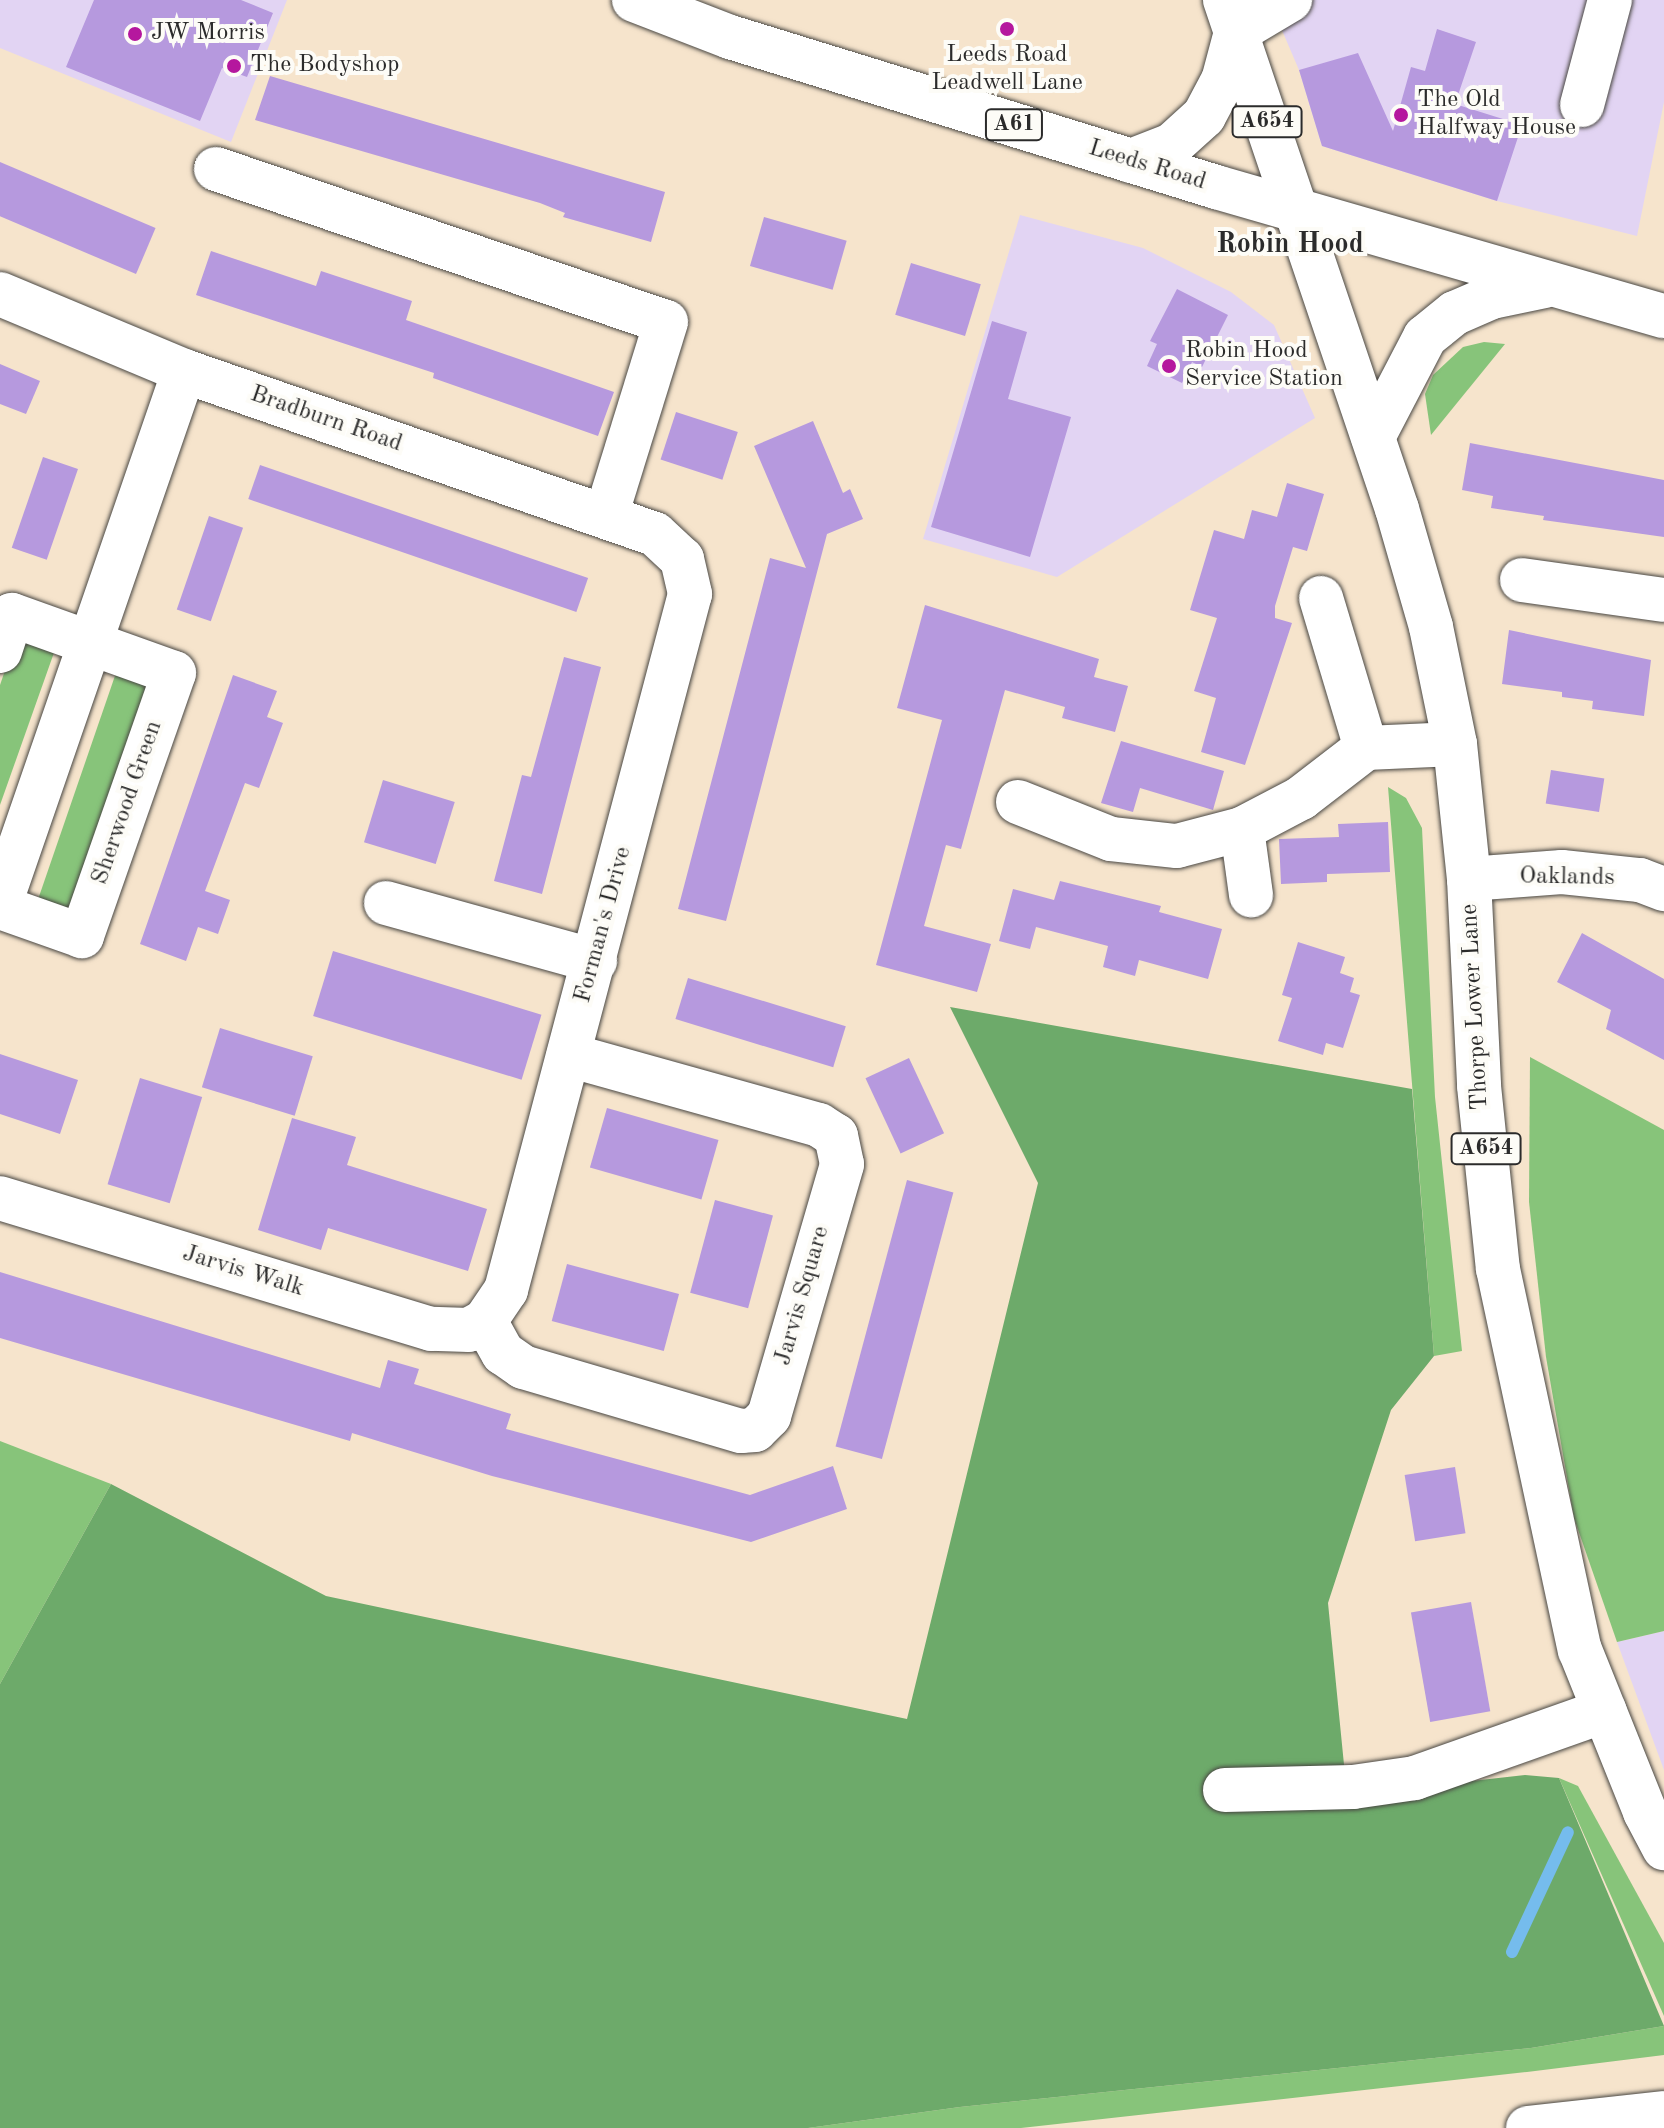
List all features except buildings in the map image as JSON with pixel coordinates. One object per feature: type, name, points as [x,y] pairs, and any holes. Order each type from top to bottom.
[{"type":"main road","name":"Leeds Road","points":[[634,0],[730,37],[1297,212],[1546,286],[1664,316]]},
{"type":"main road","points":[[1131,161],[1172,145],[1204,116],[1223,81],[1230,16],[1290,0]]},
{"type":"main road","points":[[1582,105],[1610,0]]},
{"type":"main road","name":"A654","points":[[1230,16],[1297,212]]},
{"type":"main road","points":[[216,169],[666,322],[606,516]]},
{"type":"main road","name":"Thorpe Lower Lane","points":[[1297,212],[1373,437],[1431,627],[1455,744],[1469,879],[1479,1086],[1498,1269],[1580,1650],[1664,1848]]},
{"type":"main road","points":[[1373,437],[1425,337],[1455,313],[1492,297],[1546,286]]},
{"type":"main road","name":"Bradburn Road","points":[[0,294],[184,371],[655,534]]},
{"type":"main road","name":"Sherwood Green","points":[[0,651],[12,615],[91,643],[174,673],[82,936],[0,906],[91,643],[184,371]]},
{"type":"main road","name":"Forman's Drive","points":[[485,1321],[506,1290],[690,594],[682,559],[655,534]]},
{"type":"main road","points":[[1522,580],[1664,600]]},
{"type":"main road","points":[[1321,598],[1366,748]]},
{"type":"main road","points":[[1018,802],[1111,839],[1177,846],[1242,829],[1301,798],[1366,748],[1455,744]]},
{"type":"main road","points":[[1242,829],[1251,895]]},
{"type":"main road","name":"Oaklands","points":[[1469,879],[1562,872],[1640,880],[1664,889]]},
{"type":"main road","points":[[386,903],[595,961]]},
{"type":"main road","name":"Jarvis Square","points":[[485,1321],[503,1353],[523,1367],[741,1431],[755,1430],[769,1416],[842,1164],[836,1136],[819,1125],[569,1055]]},
{"type":"main road","name":"Jarvis Walk","points":[[0,1198],[431,1329],[469,1330],[485,1321]]},
{"type":"main road","points":[[1225,1790],[1353,1787],[1415,1778],[1604,1711]]},
{"type":"main road","points":[[1528,2128],[1664,2113]]},
{"type":"shaded area","points":[[0,0],[287,0],[231,142],[0,48]]},
{"type":"shaded area","points":[[1269,0],[1664,0],[1664,102],[1637,236],[1497,201],[1322,146],[1299,70]]},
{"type":"shaded area","points":[[1020,215],[1143,248],[1231,292],[1274,325],[1315,418],[1057,577],[923,539]]},
{"type":"shaded area","points":[[1664,1631],[1664,1770],[1617,1642]]},
{"type":"green space","points":[[1484,342],[1505,344],[1431,435],[1425,394],[1433,375],[1463,347]]},
{"type":"green space","points":[[18,633],[56,647],[0,805],[0,685]]},
{"type":"green space","points":[[117,670],[157,684],[76,918],[36,904]]},
{"type":"green space","points":[[1388,787],[1406,798],[1422,828],[1435,1097],[1462,1351],[1434,1356]]},
{"type":"green space","points":[[950,1007],[1412,1089],[1434,1356],[1391,1410],[1328,1603],[1347,1795],[1525,1775],[1559,1778],[1664,2026],[1531,2048],[960,2107],[808,2128],[0,2128],[0,1684],[111,1484],[326,1596],[907,1719],[1038,1183]]},
{"type":"green space","points":[[1530,1057],[1664,1130],[1664,1631],[1617,1642],[1574,1518],[1546,1357],[1529,1202]]},
{"type":"green space","points":[[0,1441],[111,1484],[0,1684]]},
{"type":"green space","points":[[1559,1778],[1578,1786],[1664,1943],[1664,2016]]},
{"type":"green space","points":[[1664,2026],[1664,2055],[1527,2072],[1021,2128],[808,2128],[960,2107],[1531,2048]]},
{"type":"waterway","points":[[1512,1952],[1568,1832]]},
{"type":"place","name":"Leeds Road Leadwell Lane","points":[[1007,29]]},
{"type":"place","name":"JW Morris","points":[[135,34]]},
{"type":"place","name":"The Bodyshop","points":[[234,66]]},
{"type":"place","name":"The Old Halfway House","points":[[1401,115]]},
{"type":"place","name":"Robin Hood Service Station","points":[[1169,366]]},
{"type":"district","name":"Robin Hood","points":[[1290,245]]}]
